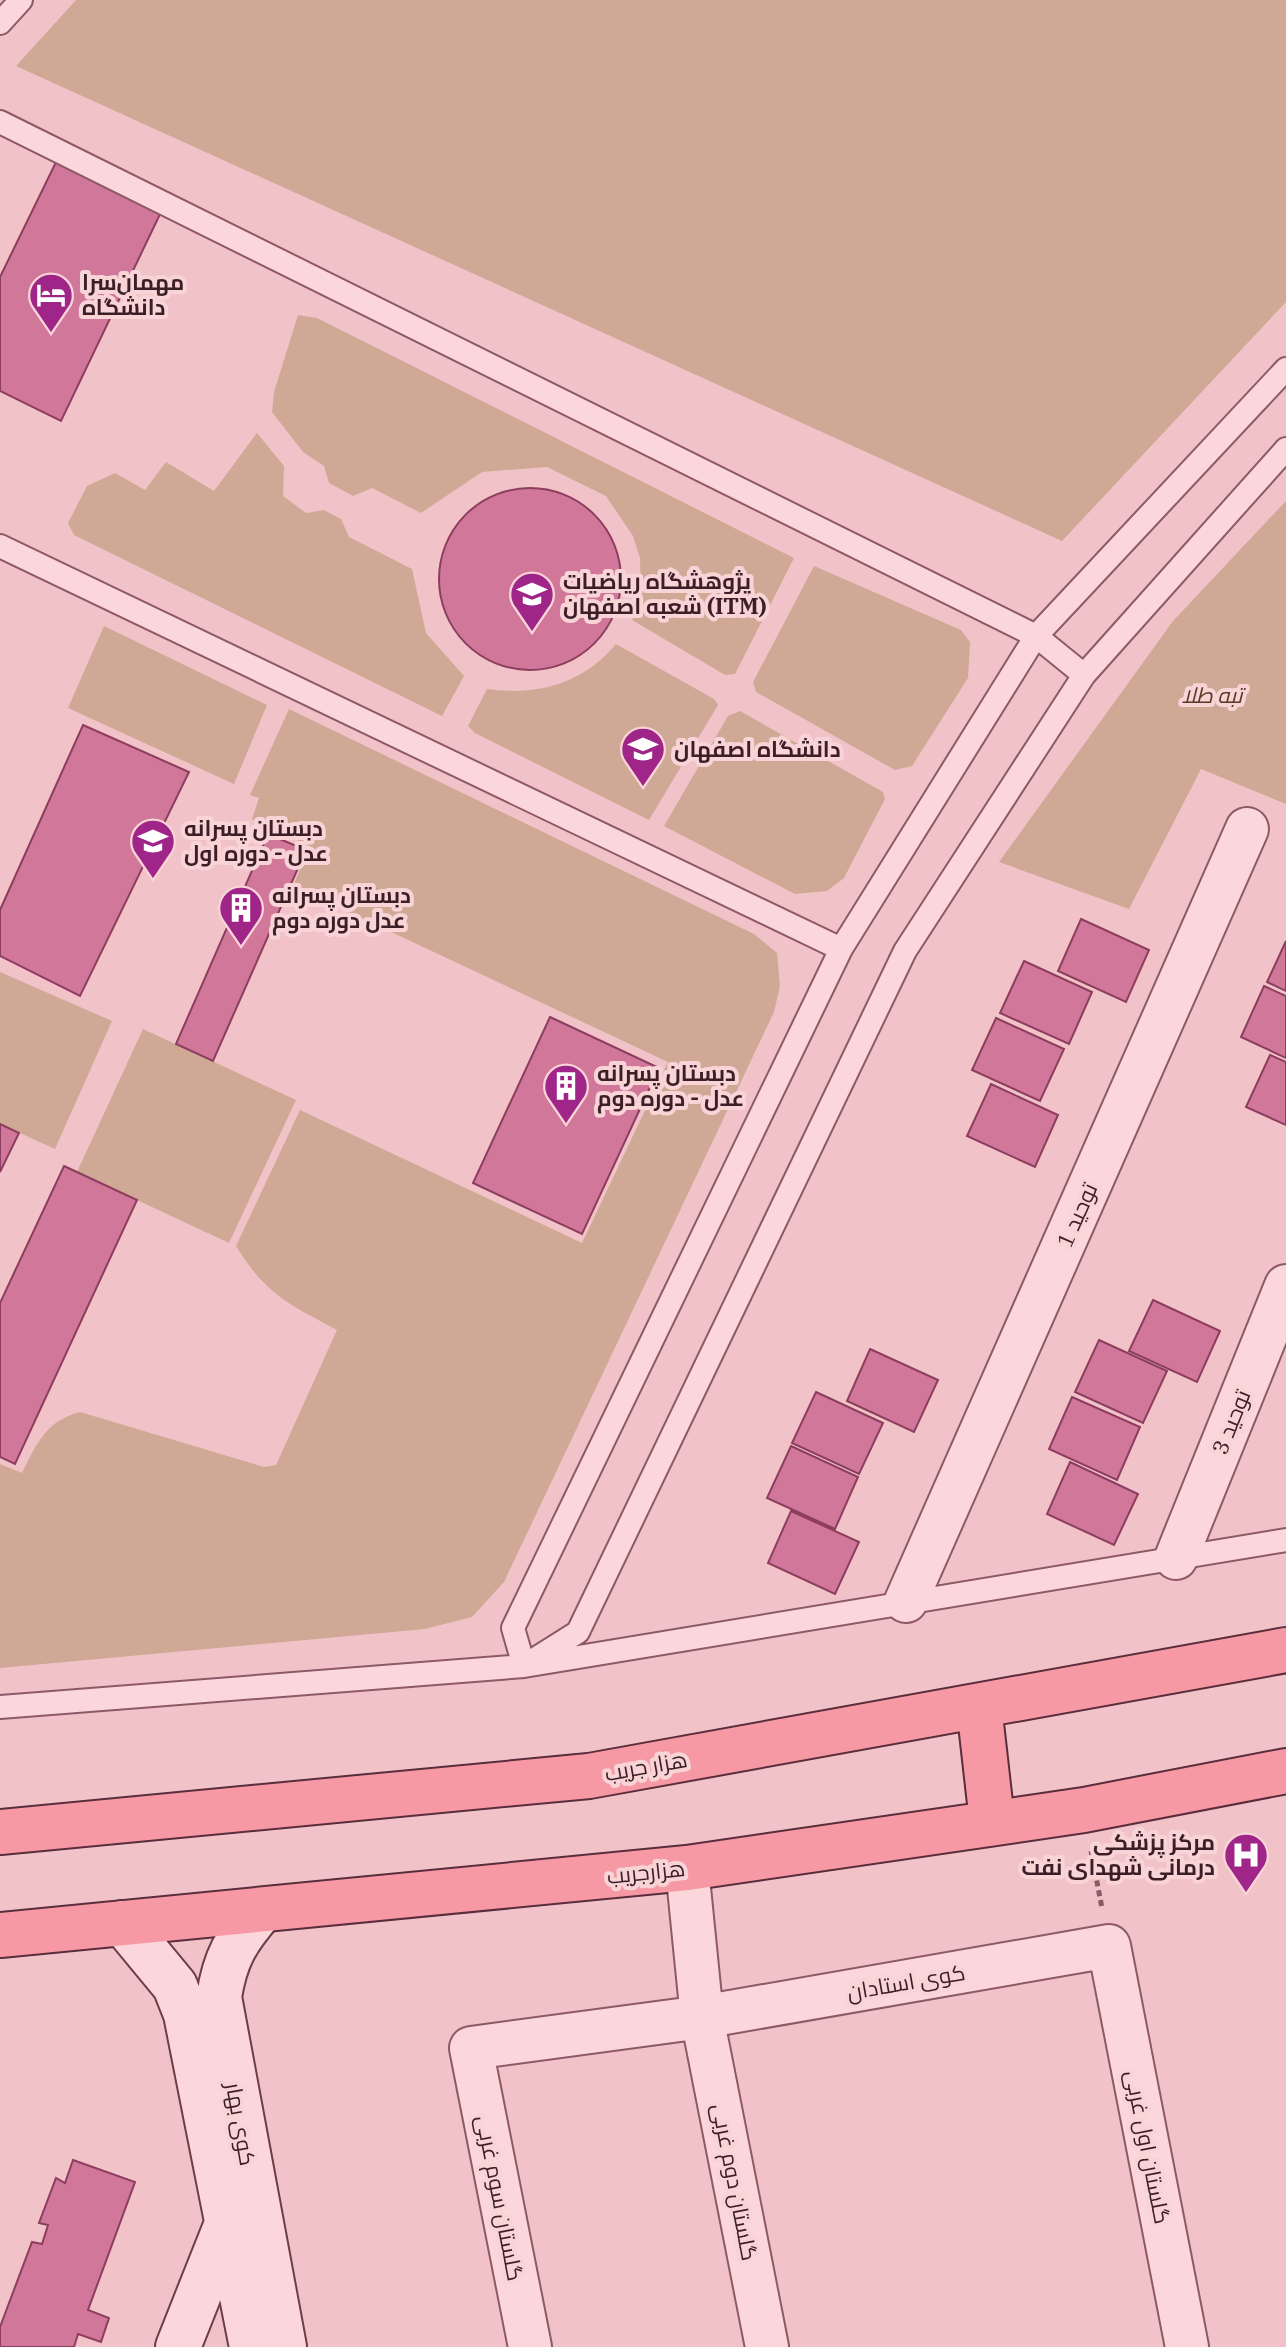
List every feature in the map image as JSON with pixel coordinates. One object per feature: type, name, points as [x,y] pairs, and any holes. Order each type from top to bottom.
[{"type":"main road","name":"هزار جریب","points":[[0,1832],[589,1776],[1286,1650]]},
{"type":"main road","points":[[979,1706],[992,1821]]},
{"type":"main road","name":"هزارجریب","points":[[0,1935],[687,1868],[992,1821],[1084,1810],[1286,1771]]},
{"type":"street","name":"توحید 1","points":[[906,1601],[1247,829]]},
{"type":"street","name":"توحید 3","points":[[1176,1558],[1286,1286]]},
{"type":"street","points":[[687,1868],[702,2017]]},
{"type":"street","name":"کوی بهار","points":[[252,2347],[243,2220],[219,1997],[222,1974],[235,1941],[261,1911]]},
{"type":"street","name":"کوی بهار","points":[[123,1923],[175,1986],[186,2014],[243,2220],[284,2347]]},
{"type":"street","name":"کوی استادان","points":[[471,2048],[702,2017],[1109,1946]]},
{"type":"street","name":"گلستان اول غربی","points":[[1109,1946],[1187,2347]]},
{"type":"street","name":"گلستان دوم غربی","points":[[702,2017],[767,2347]]},
{"type":"street","name":"گلستان سوم غربی","points":[[471,2048],[530,2347]]},
{"type":"street","points":[[178,2347],[243,2220]]},
{"type":"lane","points":[[0,23],[21,0]]},
{"type":"lane","points":[[0,122],[1036,636],[1084,675]]},
{"type":"lane","points":[[524,1666],[513,1628],[841,949],[1036,636],[1286,369]]},
{"type":"lane","points":[[524,1666],[578,1632],[905,951],[1084,675],[1286,449]]},
{"type":"lane","points":[[0,546],[841,949]]},
{"type":"lane","points":[[0,1707],[524,1666],[1286,1540]]},
{"type":"path","points":[[1084,1810],[1109,1946]]},
{"type":"green space","points":[[76,0],[1286,0],[1286,302],[1062,541],[16,66]]},
{"type":"green space","points":[[298,315],[317,318],[794,558],[735,674],[725,675],[632,620],[641,594],[640,558],[633,536],[606,496],[547,467],[482,472],[421,513],[372,488],[353,496],[329,483],[324,466],[303,452],[272,412],[274,392]]},
{"type":"green space","points":[[257,433],[284,466],[283,496],[306,513],[324,510],[341,519],[349,537],[412,569],[426,633],[464,676],[442,716],[74,535],[68,523],[87,486],[115,473],[145,490],[166,462],[214,491]]},
{"type":"green space","name":"تبه طلا","points":[[1286,501],[1286,804],[1201,769],[1129,909],[999,862],[1173,621]]},
{"type":"green space","points":[[814,566],[961,630],[970,642],[968,678],[912,766],[895,770],[756,692],[753,682]]},
{"type":"green space","points":[[104,626],[267,705],[234,784],[68,708]]},
{"type":"green space","points":[[616,644],[714,699],[718,705],[649,820],[475,733],[468,726],[487,689],[524,691],[558,684],[589,669]]},
{"type":"green space","points":[[289,709],[754,934],[777,953],[780,986],[774,1012],[504,1582],[472,1617],[425,1629],[0,1668],[0,1464],[22,1473],[38,1443],[51,1427],[80,1412],[264,1467],[276,1465],[337,1330],[280,1297],[258,1276],[236,1246],[300,1110],[582,1243],[668,1062],[293,886],[310,846],[252,819],[259,798],[250,795]]},
{"type":"green space","points":[[740,711],[883,792],[885,799],[844,878],[827,891],[795,894],[664,826],[728,716]]},
{"type":"green space","points":[[0,972],[112,1021],[55,1149],[0,1124]]},
{"type":"green space","points":[[143,1029],[296,1100],[229,1243],[77,1172]]},
{"type":"building","name":"مهمان‌سرا دانشگاه","points":[[57,160],[162,210],[61,421],[0,391],[0,277]]},
{"type":"building","points":[[530,488],[548,489],[565,495],[595,514],[614,544],[620,561],[620,597],[614,614],[595,644],[565,663],[548,669],[530,670],[512,669],[495,663],[465,644],[446,614],[440,597],[439,579],[440,561],[446,544],[465,514],[495,495],[512,489]]},
{"type":"building","name":"دبستان پسرانه عدل - دوره اول","points":[[83,725],[189,772],[80,996],[0,956],[0,910]]},
{"type":"building","name":"دبستان پسرانه عدل دوره دوم","points":[[268,834],[306,850],[213,1061],[176,1044]]},
{"type":"building","points":[[1081,919],[1149,950],[1126,1002],[1058,971]]},
{"type":"building","points":[[1286,941],[1286,991],[1267,982]]},
{"type":"building","points":[[1024,961],[1092,992],[1069,1044],[1000,1013]]},
{"type":"building","points":[[1264,986],[1286,996],[1286,1058],[1241,1037]]},
{"type":"building","name":"دبستان پسرانه عدل - دوره دوم","points":[[550,1017],[659,1068],[582,1234],[473,1183]]},
{"type":"building","points":[[996,1018],[1064,1049],[1040,1101],[972,1070]]},
{"type":"building","points":[[1270,1055],[1286,1062],[1286,1125],[1246,1107]]},
{"type":"building","points":[[991,1084],[1058,1115],[1035,1167],[967,1136]]},
{"type":"building","points":[[0,1124],[19,1133],[0,1172]]},
{"type":"building","points":[[64,1166],[137,1200],[15,1464],[0,1457],[0,1303]]},
{"type":"building","points":[[1153,1300],[1220,1331],[1197,1382],[1129,1351]]},
{"type":"building","points":[[1099,1340],[1167,1371],[1143,1423],[1075,1392]]},
{"type":"building","points":[[870,1349],[938,1380],[914,1432],[847,1401]]},
{"type":"building","points":[[816,1392],[883,1423],[859,1474],[792,1443]]},
{"type":"building","points":[[1072,1397],[1140,1427],[1117,1480],[1049,1449]]},
{"type":"building","points":[[791,1446],[858,1477],[835,1529],[767,1498]]},
{"type":"building","points":[[1070,1462],[1138,1494],[1114,1545],[1047,1514]]},
{"type":"building","points":[[791,1511],[859,1542],[835,1594],[768,1563]]},
{"type":"building","points":[[73,2160],[135,2182],[88,2310],[109,2318],[101,2342],[78,2334],[74,2347],[0,2347],[0,2327],[32,2242],[42,2244],[48,2225],[39,2223],[56,2178],[65,2183]]},
{"type":"place","name":"مهمان‌سرا دانشگاه","points":[[51,334]]},
{"type":"place","name":"پژوهشگاه رياضيات شعبه اصفهان (ITM)","points":[[532,633]]},
{"type":"place","name":"دانشگاه اصفهان","points":[[643,788]]},
{"type":"place","name":"دبستان پسرانه عدل - دوره اول","points":[[153,880]]},
{"type":"place","name":"دبستان پسرانه عدل دوره دوم","points":[[241,947]]},
{"type":"place","name":"دبستان پسرانه عدل - دوره دوم","points":[[566,1125]]},
{"type":"place","name":"مرکز پزشکی درمانی شهدای نفت","points":[[1246,1894]]}]
